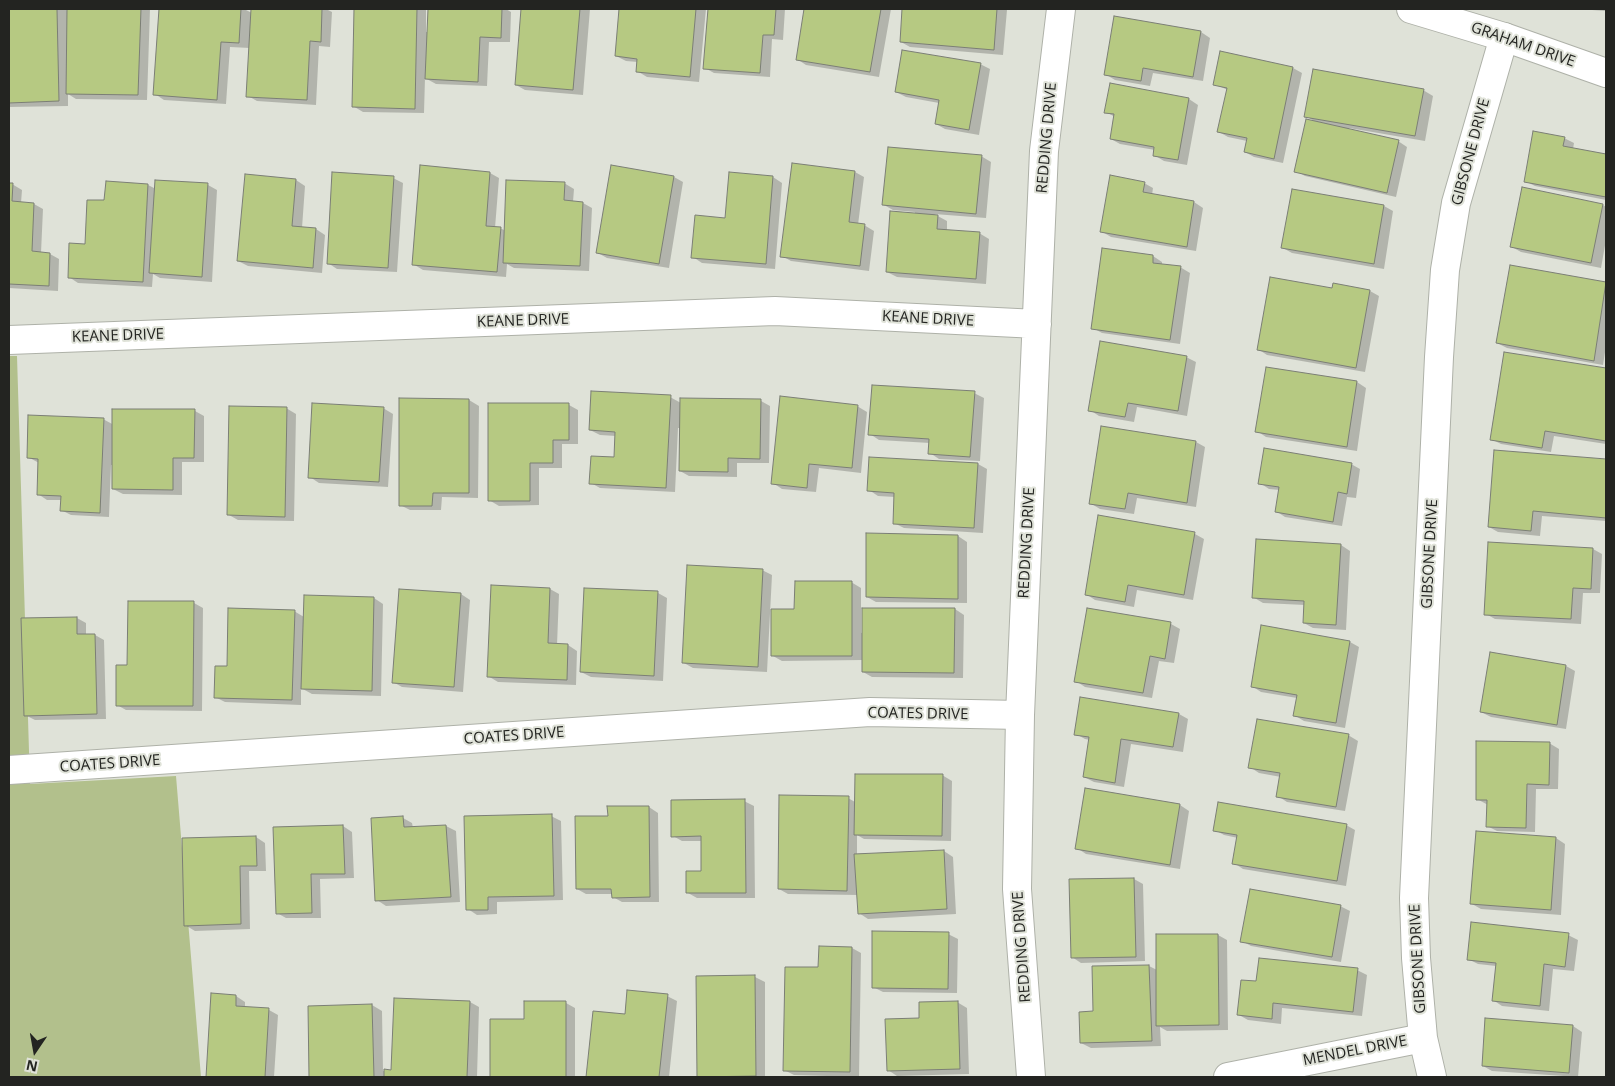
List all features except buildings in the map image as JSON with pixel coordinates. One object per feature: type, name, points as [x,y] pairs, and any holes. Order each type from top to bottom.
[{"type":"street","name":"REDDING DRIVE","points":[[1031,1077],[1017,889],[1020,715],[1044,151],[1061,9]]},
{"type":"street","name":"GRAHAM DRIVE","points":[[1411,9],[1504,37],[1606,73]]},
{"type":"street","name":"GIBSONE DRIVE","points":[[1432,1077],[1423,1038],[1416,958],[1414,898],[1438,357],[1445,270],[1456,203],[1504,37]]},
{"type":"street","name":"KEANE DRIVE","points":[[9,340],[775,311],[1037,324]]},
{"type":"street","name":"COATES DRIVE","points":[[9,770],[870,712],[1020,715]]},
{"type":"street","name":"MENDEL DRIVE","points":[[1228,1077],[1423,1038]]},
{"type":"green space","points":[[9,356],[17,356],[30,784],[176,776],[201,1077],[9,1077]]}]
